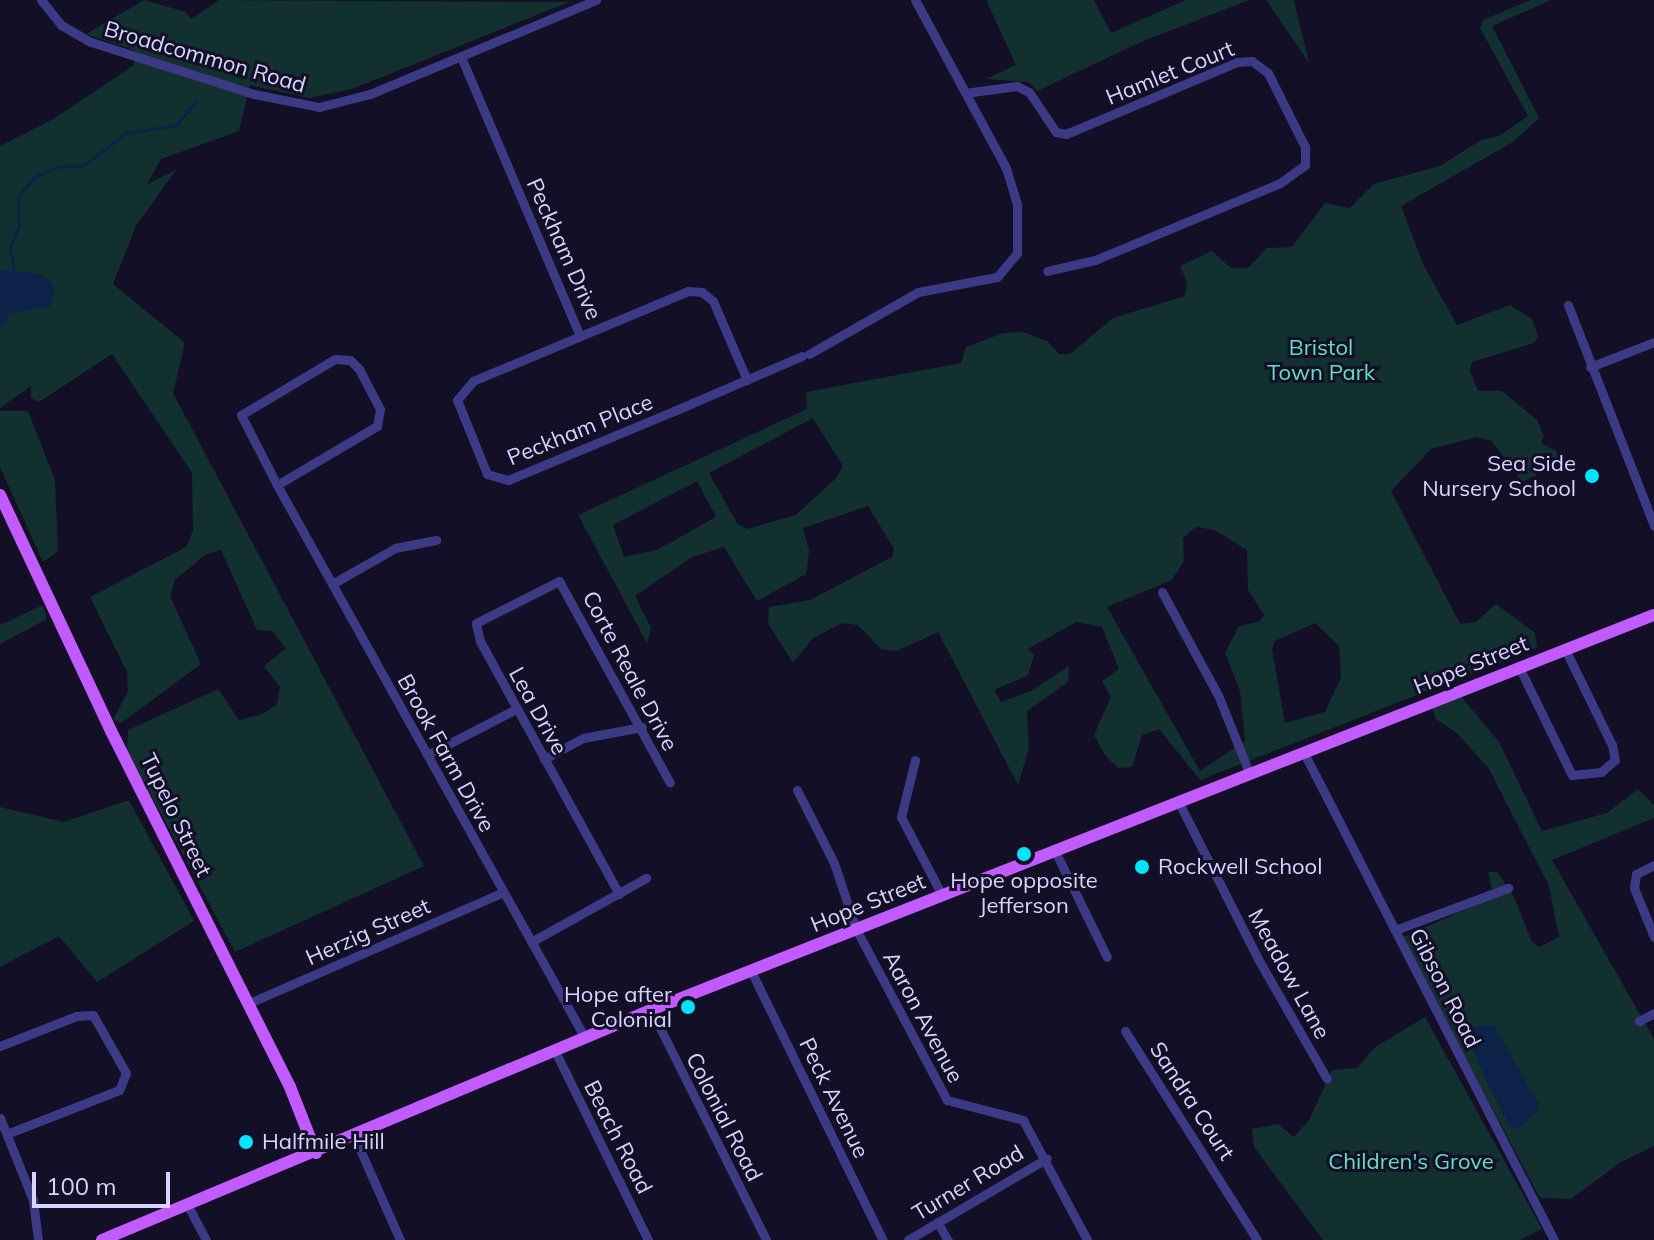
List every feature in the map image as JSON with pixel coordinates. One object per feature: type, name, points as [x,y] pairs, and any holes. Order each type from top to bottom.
[{"type":"main road","name":"Tupelo Street","points":[[0,495],[290,1087],[316,1153]]},
{"type":"main road","name":"Hope Street","points":[[102,1240],[316,1153],[651,1010],[1654,615]]},
{"type":"street","name":"Broadcommon Road","points":[[41,0],[61,25],[91,42],[303,105],[353,100],[596,0]]},
{"type":"street","name":"Peckham Place","points":[[580,336],[473,381],[460,391],[459,408],[491,478],[508,480],[806,355],[914,294],[979,283],[1010,265],[1019,240],[1012,185],[915,0]]},
{"type":"street","name":"Peckham Drive","points":[[461,57],[580,336],[688,291],[702,292],[717,309],[747,380]]},
{"type":"street","name":"Hamlet Court","points":[[965,93],[1017,86],[1029,92],[1056,132],[1066,134],[1237,62],[1252,61],[1268,73],[1305,147],[1305,165],[1280,183],[1095,260],[1047,271]]},
{"type":"street","points":[[1568,305],[1654,526]]},
{"type":"street","points":[[1590,367],[1654,342]]},
{"type":"street","name":"Brook Farm Drive","points":[[277,485],[377,426],[380,409],[350,360],[335,359],[241,415],[277,485],[585,1038]]},
{"type":"street","points":[[332,584],[395,548],[436,540]]},
{"type":"street","name":"Lea Drive","points":[[556,580],[476,623],[480,641],[619,894]]},
{"type":"street","name":"Corte Reale Drive","points":[[556,580],[642,727],[670,783]]},
{"type":"street","points":[[1162,592],[1218,695],[1249,772]]},
{"type":"street","points":[[1519,667],[1572,775],[1601,772],[1615,760],[1612,745],[1565,649]]},
{"type":"street","points":[[427,755],[516,709]]},
{"type":"street","points":[[544,759],[583,738],[642,727]]},
{"type":"street","name":"Gibson Road","points":[[1304,753],[1554,1240]]},
{"type":"street","points":[[915,760],[901,817],[942,895]]},
{"type":"street","name":"Aaron Avenue","points":[[797,790],[834,863],[856,929],[950,1104],[1023,1120],[1047,1158],[1087,1240]]},
{"type":"street","name":"Meadow Lane","points":[[1178,801],[1327,1079]]},
{"type":"street","points":[[1054,849],[1107,957]]},
{"type":"street","points":[[1654,865],[1636,874],[1634,888],[1654,937]]},
{"type":"street","points":[[531,942],[646,878]]},
{"type":"street","points":[[1395,930],[1508,888]]},
{"type":"street","name":"Herzig Street","points":[[247,1004],[503,892]]},
{"type":"street","name":"Peck Avenue","points":[[751,971],[883,1240]]},
{"type":"street","name":"Colonial Road","points":[[651,1010],[766,1240]]},
{"type":"street","points":[[1639,1021],[1654,1013]]},
{"type":"street","points":[[0,1046],[76,1016],[93,1015],[126,1073],[119,1090],[7,1134]]},
{"type":"street","name":"Sandra Court","points":[[1125,1031],[1257,1240]]},
{"type":"street","name":"Beach Road","points":[[555,1051],[648,1240]]},
{"type":"street","points":[[0,1118],[33,1200],[38,1240]]},
{"type":"street","points":[[354,1136],[400,1240]]},
{"type":"street","name":"Turner Road","points":[[908,1240],[1047,1158]]},
{"type":"street","points":[[188,1206],[206,1240]]},
{"type":"street","points":[[937,1222],[948,1240]]},
{"type":"green space","points":[[144,0],[186,12],[191,19],[219,0],[569,2],[352,89],[309,98],[250,85],[239,131],[161,159],[147,184],[176,170],[136,226],[113,284],[185,343],[173,393],[424,866],[235,952],[127,750],[128,730],[218,689],[239,720],[263,714],[277,704],[280,687],[264,666],[286,648],[272,631],[257,630],[221,550],[205,555],[175,580],[170,596],[201,664],[121,723],[113,720],[128,691],[127,672],[90,597],[186,547],[193,531],[192,473],[112,354],[39,402],[31,398],[31,386],[0,408],[0,146],[55,118],[134,65],[134,50],[86,34]]},
{"type":"green space","points":[[986,0],[1094,0],[1111,33],[1186,0],[1249,0],[1141,42],[1037,91],[1029,82],[986,79],[1016,65]]},
{"type":"green space","points":[[1266,0],[1294,0],[1309,63]]},
{"type":"green space","name":"Bristol Town Park","points":[[1531,0],[1551,0],[1492,26],[1539,118],[1513,142],[1401,206],[1423,264],[1457,325],[1510,305],[1532,319],[1538,336],[1534,343],[1472,362],[1470,371],[1478,391],[1502,391],[1537,420],[1544,436],[1541,443],[1556,451],[1561,463],[1522,482],[1492,441],[1477,437],[1431,449],[1391,491],[1460,624],[1476,622],[1496,604],[1535,633],[1537,648],[1200,780],[1159,729],[1142,735],[1132,767],[1118,768],[1104,754],[1094,735],[1111,697],[1102,681],[1119,669],[1102,627],[1076,622],[1028,649],[1034,655],[1028,675],[994,690],[1001,702],[1031,691],[1069,666],[1068,682],[1027,711],[1029,748],[1018,785],[938,632],[897,651],[881,649],[858,625],[842,623],[813,638],[793,663],[768,623],[769,607],[810,600],[892,557],[894,549],[868,506],[803,528],[809,551],[806,574],[757,601],[724,547],[692,557],[635,596],[651,628],[647,643],[578,515],[807,409],[806,392],[961,363],[966,347],[1003,333],[1023,332],[1047,341],[1059,354],[1070,354],[1113,318],[1185,296],[1187,282],[1180,266],[1212,251],[1231,268],[1248,268],[1267,248],[1292,247],[1325,203],[1350,208],[1374,184],[1440,166],[1481,140],[1499,136],[1528,116],[1480,28],[1483,20]],"holes":[[[813,418],[843,466],[835,479],[796,515],[747,529],[737,523],[709,473]],[[697,481],[716,517],[657,550],[624,557],[613,525]],[[1196,527],[1215,530],[1247,550],[1248,590],[1264,615],[1259,622],[1239,626],[1225,653],[1240,691],[1245,741],[1200,771],[1107,607],[1172,580],[1184,561],[1183,538]],[[1315,623],[1339,646],[1341,677],[1325,712],[1285,723],[1272,649],[1275,641]]]},
{"type":"green space","points":[[0,411],[28,411],[55,480],[58,551],[43,562],[0,467]]},
{"type":"green space","points":[[43,605],[47,619],[0,644],[0,625]]},
{"type":"green space","points":[[1459,694],[1499,742],[1542,831],[1607,813],[1638,789],[1654,805],[1654,818],[1552,860],[1654,1039],[1654,1146],[1621,1162],[1571,1199],[1540,1198],[1401,938],[1494,897],[1488,872],[1497,872],[1514,897],[1532,942],[1539,947],[1559,937],[1549,886],[1489,769],[1457,733],[1436,719],[1432,708]]},
{"type":"green space","points":[[129,800],[194,921],[97,982],[59,936],[0,967],[0,807],[64,822]]},
{"type":"green space","name":"Children's Grove","points":[[1425,1017],[1542,1229],[1520,1240],[1323,1240],[1254,1147],[1252,1129],[1278,1124],[1294,1137],[1309,1120],[1332,1070],[1357,1068],[1374,1048]]},
{"type":"water","points":[[0,270],[39,274],[50,280],[54,288],[50,306],[10,314],[0,331]]},
{"type":"water","points":[[1494,1026],[1539,1104],[1538,1112],[1516,1129],[1510,1127],[1483,1074],[1466,1029]]},
{"type":"waterway","points":[[15,274],[10,248],[19,224],[19,196],[33,178],[57,167],[84,165],[126,133],[176,125],[196,101]]},
{"type":"place","name":"Sea Side Nursery School","points":[[1592,476]]},
{"type":"place","name":"Hope opposite Jefferson","points":[[1024,854]]},
{"type":"place","name":"Rockwell School","points":[[1142,867]]},
{"type":"place","name":"Hope after Colonial","points":[[688,1007]]},
{"type":"place","name":"Halfmile Hill","points":[[246,1142]]}]
